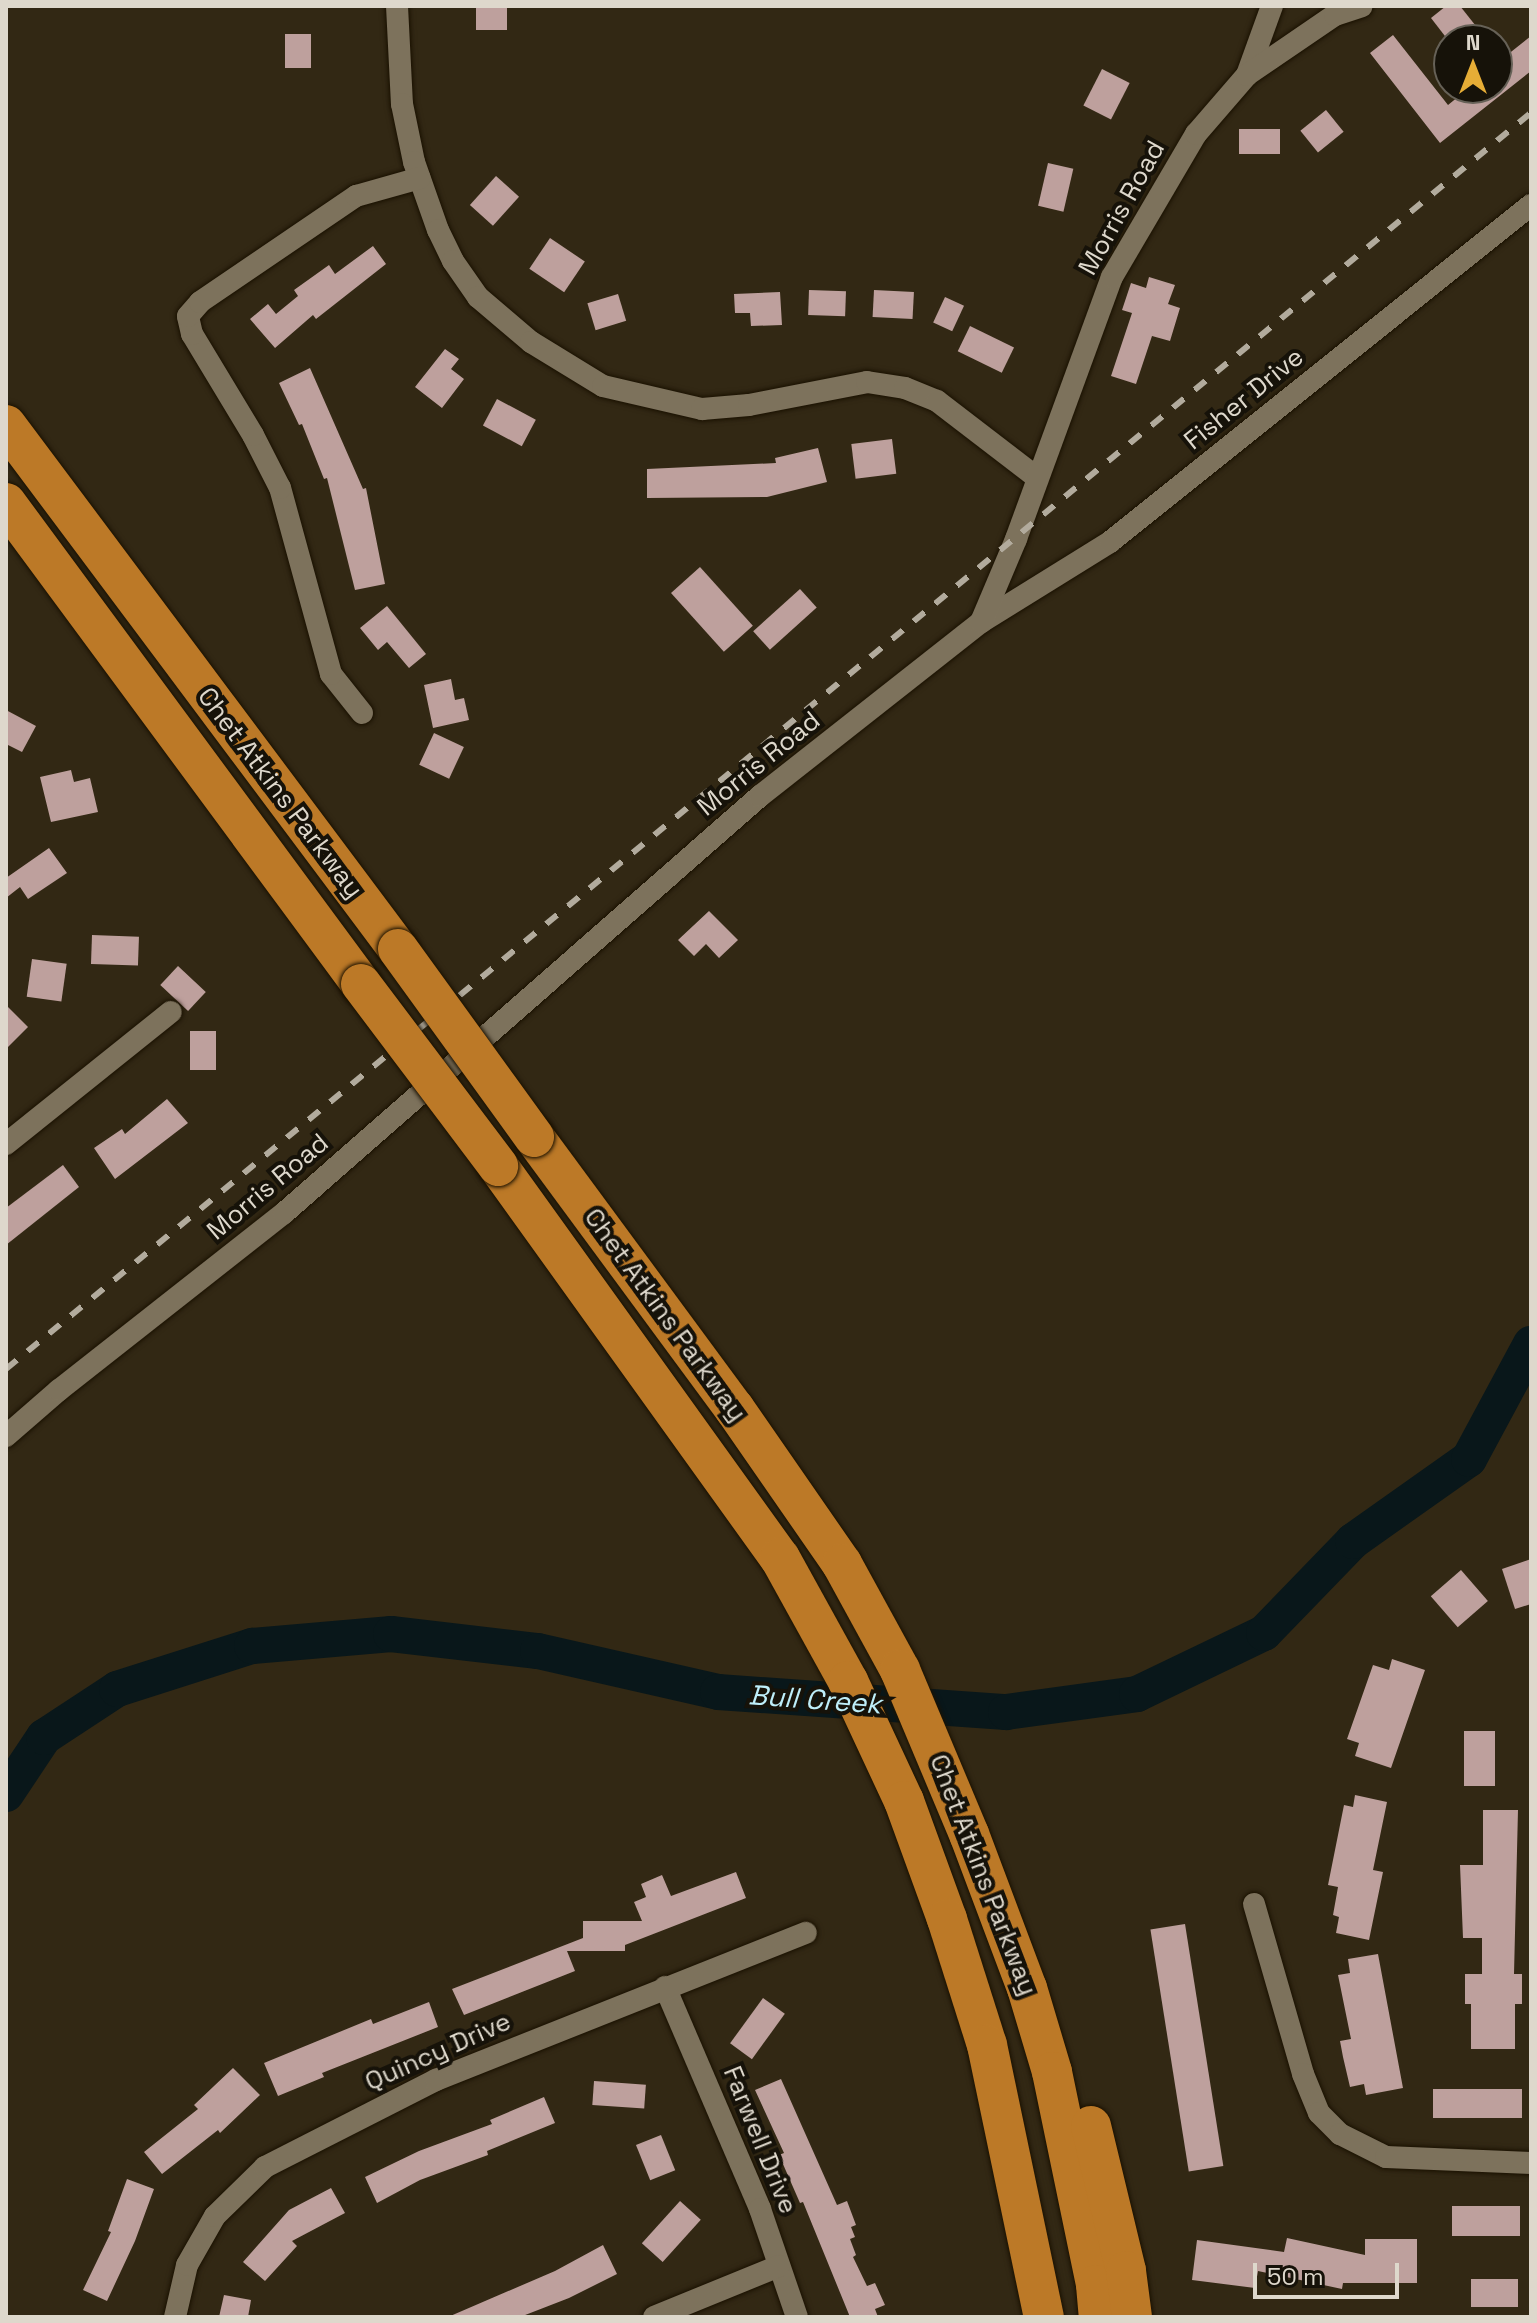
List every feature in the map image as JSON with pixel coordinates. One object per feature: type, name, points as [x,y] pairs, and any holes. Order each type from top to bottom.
[{"type":"highway","name":"Chet Atkins Parkway","points":[[6,425],[398,949],[734,1408],[842,1564],[977,1810],[980,1838],[1052,2072],[1096,2285],[1099,2317]]},
{"type":"highway","name":"Chet Atkins Parkway","points":[[6,503],[498,1166],[780,1558],[848,1681],[914,1829],[987,2045],[1044,2317]]},
{"type":"highway","points":[[980,1838],[1037,1956],[1088,2116],[1126,2271],[1132,2317]]},
{"type":"street","points":[[397,6],[402,104],[420,178],[453,261],[478,297],[531,342],[603,386],[702,409],[749,405],[867,382],[905,388],[937,401],[1036,477]]},
{"type":"street","points":[[1247,75],[1272,6]]},
{"type":"street","name":"Morris Road","points":[[6,1436],[59,1390],[284,1213],[760,796],[981,622],[1016,539],[1036,477],[1112,277],[1196,134],[1247,75],[1335,15],[1362,6]]},
{"type":"street","points":[[362,713],[331,674],[280,488],[253,435],[192,334],[188,316],[200,302],[356,196],[420,178]]},
{"type":"street","name":"Fisher Drive","points":[[981,622],[1110,542],[1531,205]]},
{"type":"street","points":[[6,1144],[171,1012]]},
{"type":"street","points":[[1254,1904],[1303,2074],[1319,2113],[1340,2134],[1386,2157],[1531,2163]]},
{"type":"street","name":"Quincy Drive","points":[[175,2317],[187,2265],[215,2216],[265,2167],[436,2080],[806,1933]]},
{"type":"street","name":"Farwell Drive","points":[[665,1987],[760,2209],[797,2317]]},
{"type":"street","points":[[654,2317],[779,2266]]},
{"type":"building","points":[[476,6],[507,6],[507,30],[476,30]]},
{"type":"building","points":[[1446,6],[1460,6],[1474,24],[1436,24],[1431,18]]},
{"type":"building","points":[[285,34],[311,34],[311,68],[285,68]]},
{"type":"building","points":[[1393,35],[1433,86],[1433,104],[1489,104],[1440,143],[1370,53]]},
{"type":"building","points":[[1531,36],[1531,71],[1513,85],[1513,50]]},
{"type":"building","points":[[1102,69],[1130,83],[1111,120],[1083,106]]},
{"type":"building","points":[[1326,110],[1344,132],[1318,153],[1300,131]]},
{"type":"building","points":[[1239,129],[1280,129],[1280,154],[1239,154]]},
{"type":"building","points":[[1048,163],[1073,169],[1063,212],[1038,206]]},
{"type":"building","points":[[496,176],[519,197],[493,226],[470,205]]},
{"type":"building","points":[[550,238],[585,261],[564,292],[529,269]]},
{"type":"building","points":[[373,246],[386,264],[316,319],[313,315],[275,348],[250,319],[268,304],[276,314],[298,296],[294,290],[329,265],[335,274]]},
{"type":"building","points":[[1149,277],[1175,285],[1168,304],[1180,308],[1170,341],[1152,336],[1136,384],[1111,376],[1132,313],[1122,310],[1131,283],[1146,288]]},
{"type":"building","points":[[809,290],[846,291],[845,316],[808,315]]},
{"type":"building","points":[[874,290],[914,292],[913,319],[873,317]]},
{"type":"building","points":[[780,292],[782,325],[751,326],[750,313],[735,313],[734,294]]},
{"type":"building","points":[[618,294],[626,321],[596,330],[587,303]]},
{"type":"building","points":[[945,297],[964,306],[952,331],[933,322]]},
{"type":"building","points":[[970,326],[1014,347],[1002,373],[958,351]]},
{"type":"building","points":[[445,349],[459,359],[451,369],[464,379],[442,408],[415,387]]},
{"type":"building","points":[[310,368],[363,489],[366,488],[385,584],[355,590],[327,478],[324,479],[302,424],[299,425],[279,383]]},
{"type":"building","points":[[497,399],[536,420],[522,446],[483,425]]},
{"type":"building","points":[[892,439],[896,474],[856,479],[851,444]]},
{"type":"building","points":[[818,448],[827,482],[767,497],[647,498],[647,469],[776,463],[775,458]]},
{"type":"building","points":[[700,567],[753,626],[724,652],[671,593]]},
{"type":"building","points":[[800,589],[817,608],[770,650],[753,631]]},
{"type":"building","points":[[387,606],[426,654],[409,668],[387,642],[378,650],[360,628]]},
{"type":"building","points":[[451,679],[455,700],[464,698],[469,720],[433,728],[424,685]]},
{"type":"building","points":[[6,710],[36,726],[22,752],[6,744]]},
{"type":"building","points":[[434,733],[464,747],[449,779],[419,765]]},
{"type":"building","points":[[71,770],[74,782],[90,778],[98,812],[51,822],[40,777]]},
{"type":"building","points":[[49,848],[67,873],[28,899],[20,887],[6,898],[6,878]]},
{"type":"building","points":[[709,911],[738,940],[719,958],[706,944],[694,956],[678,940]]},
{"type":"building","points":[[92,935],[139,937],[138,966],[91,964]]},
{"type":"building","points":[[32,959],[67,964],[61,1002],[27,997]]},
{"type":"building","points":[[178,966],[206,992],[188,1011],[160,985]]},
{"type":"building","points":[[6,1005],[28,1027],[6,1049]]},
{"type":"building","points":[[190,1031],[216,1031],[216,1070],[190,1070]]},
{"type":"building","points":[[167,1099],[188,1123],[115,1179],[94,1148],[122,1129],[125,1134]]},
{"type":"building","points":[[63,1165],[79,1187],[6,1245],[6,1208]]},
{"type":"building","points":[[1531,1559],[1531,1604],[1515,1609],[1502,1569]]},
{"type":"building","points":[[1461,1570],[1488,1601],[1458,1627],[1431,1596]]},
{"type":"building","points":[[1392,1659],[1425,1670],[1391,1768],[1355,1756],[1359,1743],[1347,1739],[1373,1665],[1389,1670]]},
{"type":"building","points":[[1464,1731],[1495,1731],[1495,1786],[1464,1786]]},
{"type":"building","points":[[1355,1795],[1387,1802],[1373,1870],[1383,1872],[1369,1940],[1336,1933],[1339,1917],[1333,1915],[1338,1887],[1328,1885],[1344,1805],[1353,1807]]},
{"type":"building","points":[[1483,1810],[1518,1810],[1514,1974],[1522,1974],[1522,2004],[1515,2004],[1515,2049],[1471,2049],[1471,2004],[1465,2004],[1465,1974],[1482,1974],[1482,1938],[1463,1938],[1460,1865],[1483,1865]]},
{"type":"building","points":[[736,1872],[746,1898],[625,1945],[625,1951],[567,1951],[575,1971],[464,2015],[452,1989],[583,1938],[583,1921],[642,1921],[634,1902],[646,1897],[641,1884],[662,1875],[671,1896]]},
{"type":"building","points":[[1185,1924],[1223,2166],[1189,2171],[1150,1929]]},
{"type":"building","points":[[1378,1954],[1403,2088],[1366,2095],[1364,2084],[1350,2087],[1343,2057],[1340,2041],[1351,2039],[1338,1975],[1350,1973],[1348,1959]]},
{"type":"building","points":[[763,1998],[785,2014],[752,2059],[730,2043]]},
{"type":"building","points":[[429,2002],[438,2027],[322,2073],[324,2077],[278,2096],[264,2063],[371,2019],[373,2024]]},
{"type":"building","points":[[233,2068],[260,2095],[220,2133],[218,2130],[162,2174],[144,2152],[198,2109],[194,2105]]},
{"type":"building","points":[[781,2079],[837,2205],[847,2201],[856,2225],[851,2227],[855,2237],[850,2239],[856,2255],[853,2257],[867,2286],[875,2283],[885,2305],[875,2309],[878,2317],[850,2317],[803,2202],[800,2203],[779,2155],[784,2153],[755,2090]]},
{"type":"building","points":[[594,2081],[646,2085],[644,2109],[592,2105]]},
{"type":"building","points":[[1433,2089],[1522,2089],[1522,2118],[1433,2118]]},
{"type":"building","points":[[544,2097],[555,2123],[487,2151],[488,2155],[420,2180],[377,2203],[365,2177],[419,2151],[492,2124],[490,2120]]},
{"type":"building","points":[[661,2135],[675,2170],[650,2180],[636,2145]]},
{"type":"building","points":[[127,2179],[154,2189],[135,2241],[107,2301],[83,2290],[111,2232],[108,2231]]},
{"type":"building","points":[[331,2188],[345,2213],[292,2241],[297,2246],[265,2281],[243,2262],[289,2210]]},
{"type":"building","points":[[680,2201],[701,2220],[663,2262],[642,2243]]},
{"type":"building","points":[[1452,2206],[1520,2206],[1520,2236],[1452,2236]]},
{"type":"building","points":[[1287,2238],[1365,2255],[1365,2239],[1417,2239],[1417,2283],[1343,2283],[1342,2289],[1258,2271],[1255,2288],[1192,2280],[1197,2240],[1284,2252]]},
{"type":"building","points":[[603,2245],[617,2274],[569,2298],[520,2317],[448,2317],[555,2271]]},
{"type":"building","points":[[1471,2279],[1518,2279],[1518,2307],[1471,2307]]},
{"type":"building","points":[[224,2295],[251,2300],[248,2317],[219,2317]]},
{"type":"waterway","name":"Bull Creek","points":[[6,1794],[44,1737],[117,1689],[252,1646],[391,1634],[538,1651],[718,1692],[1006,1712],[1137,1694],[1264,1633],[1353,1541],[1469,1459],[1531,1344]]},
{"type":"railway","points":[[6,1369],[1531,113]]}]
